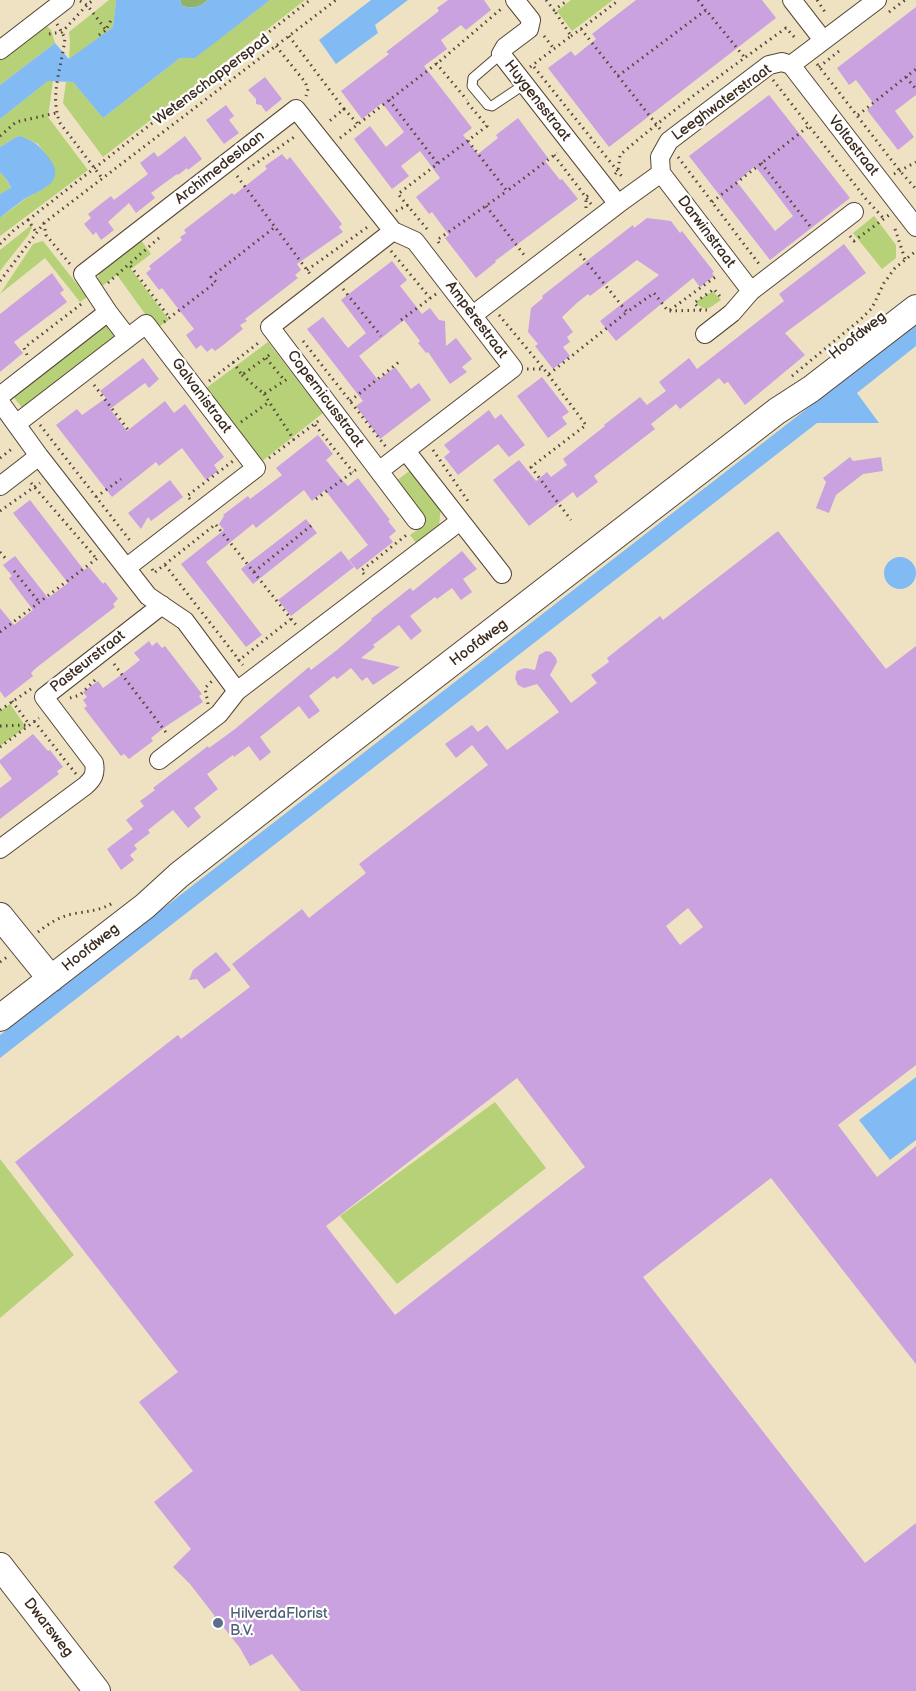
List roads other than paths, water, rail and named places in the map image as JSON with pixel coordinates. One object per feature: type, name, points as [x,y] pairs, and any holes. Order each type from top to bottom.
[{"type":"main road","name":"Hoofdweg","points":[[777,411],[830,357],[916,291]]},
{"type":"main road","name":"Hoofdweg","points":[[0,1001],[46,974],[145,906],[179,875],[777,411],[811,389],[916,308]]},
{"type":"main road","points":[[0,916],[46,974]]},
{"type":"main road","name":"Hoofdweg","points":[[0,1018],[46,974]]},
{"type":"main road","name":"Dwarsweg","points":[[0,1566],[97,1691]]},
{"type":"street","points":[[792,0],[823,40]]},
{"type":"street","name":"Leeghwaterstraat","points":[[661,173],[660,157],[668,143],[761,71],[782,62],[790,65],[877,0]]},
{"type":"street","points":[[0,50],[55,3]]},
{"type":"street","name":"Huygensstraat","points":[[509,4],[531,20],[529,29],[505,47],[501,54],[525,75],[570,143],[618,204]]},
{"type":"street","name":"Voltastraat","points":[[790,65],[916,227]]},
{"type":"street","name":"Archimedeslaan","points":[[108,312],[83,274],[296,109],[327,148],[387,235]]},
{"type":"street","points":[[473,315],[661,173]]},
{"type":"street","name":"Darwinstraat","points":[[661,173],[748,286]]},
{"type":"street","points":[[705,333],[732,313],[748,286],[770,277],[847,217]]},
{"type":"street","name":"Ampèrestraat","points":[[379,471],[513,368],[449,284],[429,245],[387,235]]},
{"type":"street","name":"Copernicusstraat","points":[[379,471],[270,327],[387,235]]},
{"type":"street","points":[[0,396],[108,312],[128,338],[16,424]]},
{"type":"street","name":"Galvanistraat","points":[[126,567],[256,468],[238,456],[228,432],[146,324],[128,338]]},
{"type":"street","points":[[0,402],[148,596],[185,621],[237,691]]},
{"type":"street","points":[[406,451],[467,515],[502,574]]},
{"type":"street","points":[[0,486],[39,456]]},
{"type":"street","points":[[379,471],[416,520]]},
{"type":"street","points":[[159,760],[219,714],[237,691],[467,515]]},
{"type":"street","name":"Pasteurstraat","points":[[0,849],[93,779],[94,763],[44,697],[162,605]]},
{"type":"lane","points":[[501,54],[473,78],[471,83],[488,105],[492,106],[525,75]]},
{"type":"water","points":[[116,0],[180,0],[182,6],[193,7],[208,0],[270,0],[195,58],[180,58],[103,118],[73,82],[48,81],[0,119],[0,85],[55,43],[69,59],[113,27]]},
{"type":"water","points":[[371,0],[408,0],[375,25],[378,33],[336,64],[319,40]]},
{"type":"water","points":[[20,136],[34,142],[42,150],[54,167],[55,174],[49,185],[23,200],[0,218],[0,194],[11,188],[0,172],[0,147]]},
{"type":"water","points":[[916,324],[916,346],[857,393],[879,423],[817,423],[0,1058],[0,1035]]},
{"type":"water","points":[[900,557],[912,561],[916,573],[912,585],[900,589],[888,585],[884,573],[888,561]]},
{"type":"water","points":[[916,1077],[916,1140],[890,1160],[859,1120]]},
{"type":"place","name":"HilverdaFlorist B.V.","points":[[218,1623]]}]
